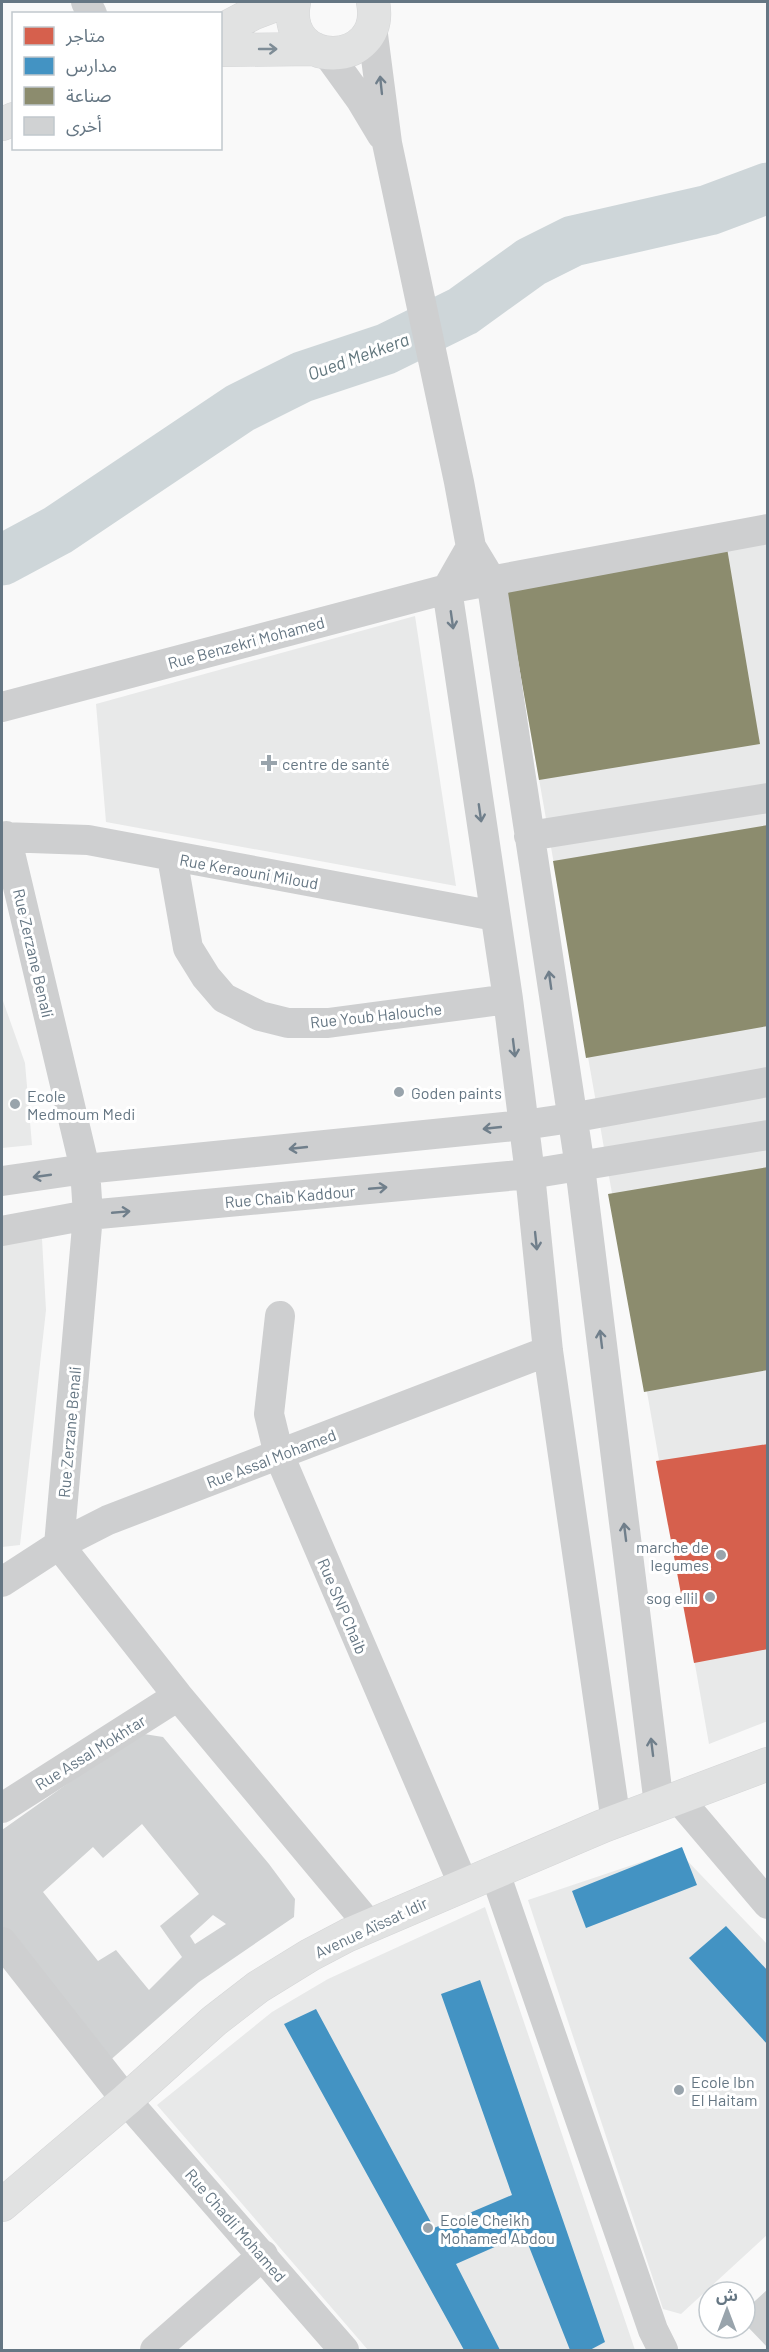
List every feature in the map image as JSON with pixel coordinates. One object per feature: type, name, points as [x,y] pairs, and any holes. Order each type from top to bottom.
[{"type":"main road","points":[[222,30],[254,13],[283,2]]},
{"type":"main road","points":[[294,2],[293,23],[298,34],[321,51]]},
{"type":"main road","points":[[222,50],[321,51],[338,54],[359,45],[378,12]]},
{"type":"main road","name":"Avenue Aïssat Idir","points":[[2,2205],[126,2100],[214,2020],[258,1987],[310,1955],[370,1926],[495,1872],[668,1801],[768,1764]]},
{"type":"street","points":[[378,12],[388,151],[471,547],[491,580],[580,1167],[668,1801],[768,1904]]},
{"type":"street","points":[[321,51],[361,100],[388,151]]},
{"type":"street","name":"Rue Benzekri Mohamed","points":[[2,707],[447,589],[768,529]]},
{"type":"street","points":[[471,547],[447,589],[508,999],[530,1174],[548,1352],[616,1822]]},
{"type":"street","points":[[529,836],[768,798]]},
{"type":"street","name":"Rue Keraouni Miloud","points":[[4,837],[88,840],[495,916]]},
{"type":"street","name":"Rue Zerzane Benali","points":[[4,837],[85,1169],[88,1215],[59,1545]]},
{"type":"street","name":"Rue Youb Halouche","points":[[172,857],[188,948],[206,977],[224,999],[260,1016],[288,1023],[328,1023],[508,999]]},
{"type":"street","points":[[2,1181],[85,1169],[524,1125],[768,1082]]},
{"type":"street","name":"Rue Chaib Kaddour","points":[[2,1231],[88,1215],[530,1174],[768,1135]]},
{"type":"street","name":"Rue SNP Chaib","points":[[280,1316],[268,1414],[279,1455],[464,1886]]},
{"type":"street","name":"Rue Assal Mohamed","points":[[2,1582],[59,1545],[108,1520],[548,1352]]},
{"type":"street","points":[[59,1545],[178,1696],[370,1926]]},
{"type":"street","name":"Rue Assal Mokhtar","points":[[2,1808],[178,1696]]},
{"type":"street","points":[[495,1872],[653,2330],[663,2350]]},
{"type":"street","name":"Rue Chadli Mohamed","points":[[2,1942],[126,2100],[344,2350]]},
{"type":"street","points":[[155,2350],[263,2255]]},
{"type":"shaded area","points":[[767,542],[768,1721],[709,1744],[505,586]]},
{"type":"shaded area","name":"centre de santé","points":[[415,616],[456,886],[106,822],[96,704]]},
{"type":"shaded area","name":"Ecole Medmoum Medi","points":[[2,998],[25,1063],[32,1145],[2,1148]]},
{"type":"shaded area","points":[[42,1239],[46,1310],[20,1545],[2,1547],[2,1243]]},
{"type":"shaded area","name":"Ecole Ibn El Haitam","points":[[677,1850],[767,1944],[767,2235],[718,2280],[697,2280],[697,2299],[681,2314],[663,2309],[528,1900]]},
{"type":"shaded area","name":"Ecole Cheikh Mohamed Abdou","points":[[485,1907],[635,2350],[368,2350],[157,2105],[272,2012],[328,1979]]},
{"type":"building: متاجر","name":"marche de legumes","points":[[768,1444],[768,1649],[694,1663],[656,1461]]},
{"type":"building: مدارس","points":[[682,1847],[697,1885],[586,1928],[572,1891]]},
{"type":"building: مدارس","points":[[726,1926],[768,1971],[768,2045],[689,1958]]},
{"type":"building: مدارس","points":[[480,1980],[605,2342],[590,2350],[570,2350],[524,2234],[456,2264],[500,2350],[464,2350],[284,2024],[316,2009],[434,2228],[512,2195],[441,1994]]},
{"type":"building: صناعة","points":[[727,548],[760,744],[539,780],[505,586]]},
{"type":"building: صناعة","points":[[768,825],[768,1026],[586,1058],[553,861]]},
{"type":"building: صناعة","points":[[768,1167],[768,1370],[644,1392],[608,1194]]},
{"type":"building: أخرى","points":[[144,1734],[163,1737],[269,1864],[295,1899],[294,1917],[199,1982],[107,2063],[2,1935],[2,1830],[98,1762]],"holes":[[[142,1824],[199,1894],[160,1926],[182,1957],[149,1990],[116,1950],[98,1961],[43,1892],[93,1847],[103,1858]],[[213,1915],[226,1924],[195,1944],[190,1936]]]},
{"type":"building: أخرى","points":[[768,2289],[768,2348],[757,2337],[757,2299]]},
{"type":"waterway","name":"Oued Mekkera","points":[[2,560],[58,530],[240,408],[302,377],[386,349],[463,311],[531,262],[573,241],[709,210],[768,188]]},
{"type":"place","name":"centre de santé","points":[[269,763]]},
{"type":"place","name":"Goden paints","points":[[399,1092]]},
{"type":"place","name":"Ecole Medmoum Medi","points":[[15,1104]]},
{"type":"place","name":"marche de legumes","points":[[721,1555]]},
{"type":"place","name":"sog ellil","points":[[710,1597]]},
{"type":"place","name":"Ecole Ibn El Haitam","points":[[679,2090]]},
{"type":"place","name":"Ecole Cheikh Mohamed Abdou","points":[[428,2228]]}]
